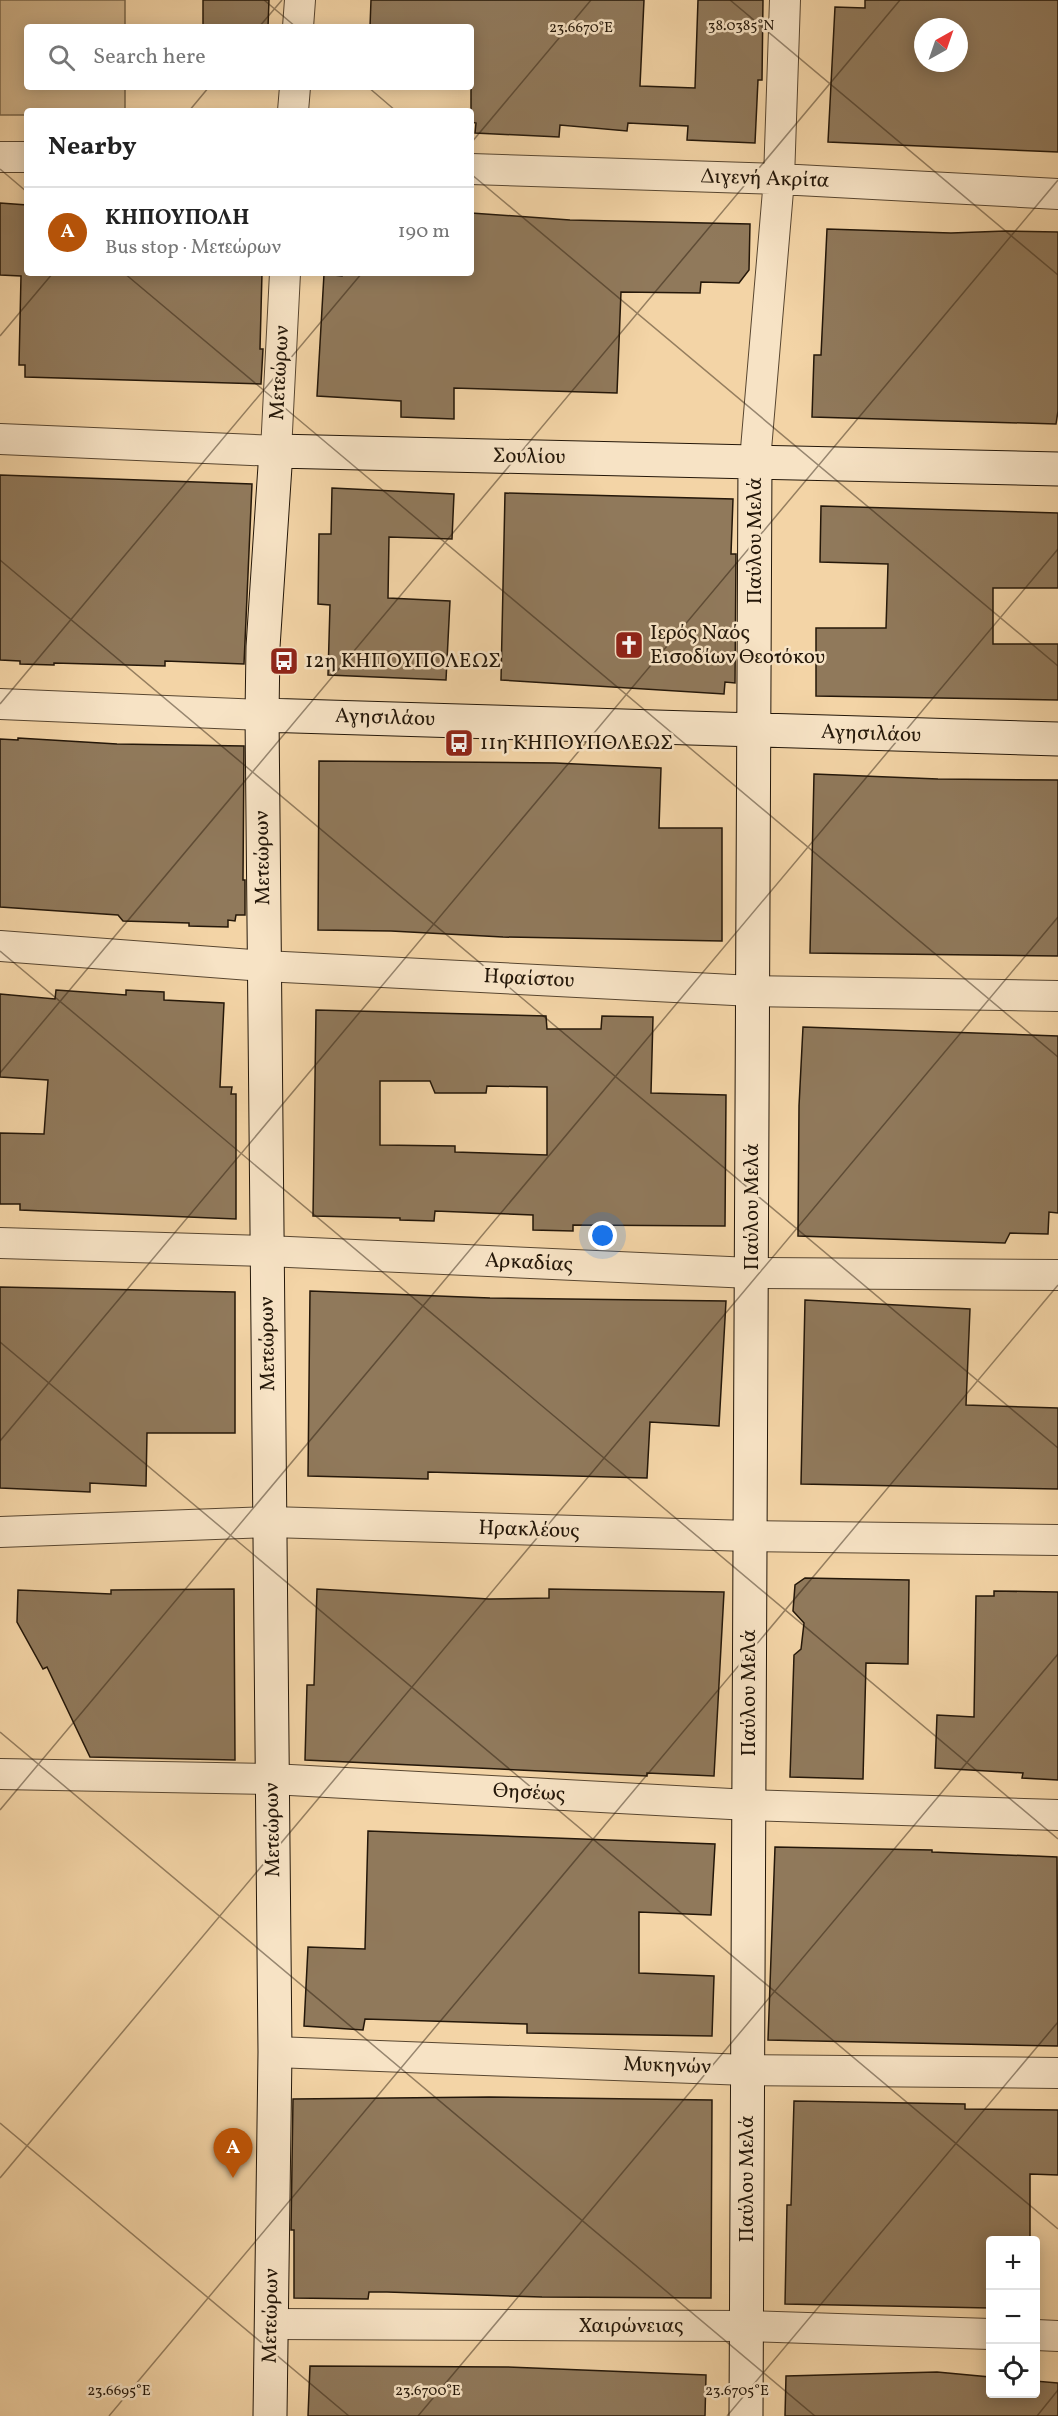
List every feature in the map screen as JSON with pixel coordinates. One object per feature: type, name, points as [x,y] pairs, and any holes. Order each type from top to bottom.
[{"type":"street","points":[[298,24],[300,0]]},
{"type":"street","name":"Παύλου Μελά","points":[[746,2416],[755,461],[779,179],[785,0]]},
{"type":"street","points":[[293,108],[295,90]]},
{"type":"street","points":[[0,157],[24,158]]},
{"type":"street","name":"Διγενή Ακρίτα","points":[[474,170],[779,179],[1058,194]]},
{"type":"street","name":"Μετεώρων","points":[[270,2416],[275,2052],[262,715],[263,647],[285,276]]},
{"type":"street","name":"Σουλίου","points":[[0,439],[276,451],[1058,469]]},
{"type":"street","name":"Αγησιλάου","points":[[0,704],[262,715],[1058,739]]},
{"type":"street","name":"Ηφαίστου","points":[[0,946],[264,966],[753,991],[1058,996]]},
{"type":"street","name":"Αρκαδίας","points":[[0,1243],[267,1251],[751,1273],[1058,1275]]},
{"type":"street","name":"Ηρακλέους","points":[[0,1532],[270,1522],[750,1536],[1058,1540]]},
{"type":"street","name":"Θησέως","points":[[0,1774],[272,1779],[749,1805],[1058,1815]]},
{"type":"street","name":"Μυκηνών","points":[[275,2052],[747,2070],[1058,2073]]},
{"type":"street","name":"Χαιρώνειας","points":[[271,2325],[746,2326],[986,2334]]},
{"type":"street","points":[[1040,2335],[1058,2336]]},
{"type":"shaded area","points":[[0,0],[125,0],[125,24],[24,24],[24,90],[125,90],[125,108],[24,108],[24,115],[0,115]]},
{"type":"building","points":[[203,0],[269,0],[268,24],[203,24]]},
{"type":"building","points":[[371,0],[644,0],[640,86],[695,88],[698,0],[763,0],[762,80],[758,80],[755,143],[687,140],[688,126],[628,123],[627,131],[560,125],[559,137],[475,133],[474,108],[471,108],[471,90],[474,90],[474,24],[370,24]]},
{"type":"building","points":[[865,0],[1058,0],[1058,152],[828,142],[835,7],[865,8]]},
{"type":"building","points":[[0,203],[24,205],[24,276],[262,276],[261,384],[25,377],[25,365],[19,365],[21,276],[0,275]]},
{"type":"building","points":[[474,213],[570,220],[750,224],[749,270],[739,283],[701,282],[700,293],[621,292],[617,393],[454,388],[454,419],[401,417],[401,401],[317,396],[324,276],[474,276]]},
{"type":"building","points":[[827,229],[951,233],[1058,232],[1058,411],[1056,424],[812,417],[814,355],[821,355]]},
{"type":"building","points":[[0,475],[252,484],[244,664],[165,661],[165,666],[54,663],[54,665],[20,664],[20,661],[0,660]]},
{"type":"building","points":[[332,488],[454,494],[452,539],[389,537],[388,598],[450,601],[446,680],[328,675],[330,605],[318,604],[319,534],[331,534]]},
{"type":"building","points":[[505,493],[733,499],[731,554],[736,554],[735,683],[725,682],[724,694],[501,680]]},
{"type":"building","points":[[821,506],[1058,513],[1058,588],[993,588],[993,644],[1058,644],[1058,700],[816,696],[816,628],[886,628],[888,564],[820,562]]},
{"type":"building","points":[[18,738],[117,744],[244,746],[245,915],[236,915],[235,921],[228,920],[228,927],[189,926],[189,923],[123,921],[118,915],[0,907],[0,739],[18,740]]},
{"type":"building","points":[[319,761],[555,763],[661,768],[659,828],[722,828],[722,941],[503,937],[318,930]]},
{"type":"building","points":[[814,774],[938,779],[1058,780],[1058,956],[810,953]]},
{"type":"building","points":[[56,990],[126,995],[126,990],[164,992],[164,1000],[224,1003],[220,1087],[232,1087],[231,1094],[236,1094],[236,1219],[20,1210],[20,1204],[0,1204],[0,1133],[44,1134],[48,1080],[0,1077],[0,994],[55,999]]},
{"type":"building","points":[[316,1010],[546,1016],[547,1029],[601,1029],[602,1016],[653,1017],[651,1093],[726,1095],[725,1226],[573,1225],[573,1231],[533,1230],[533,1215],[435,1211],[434,1221],[313,1216]],"holes":[[[380,1081],[430,1081],[435,1093],[486,1093],[487,1086],[547,1087],[547,1155],[455,1152],[455,1146],[380,1145]]]},
{"type":"building","points":[[803,1027],[1058,1036],[1058,1213],[1049,1212],[1048,1234],[1010,1233],[1005,1243],[798,1236],[799,1106]]},
{"type":"building","points":[[0,1287],[235,1292],[235,1433],[147,1433],[146,1486],[90,1483],[90,1492],[0,1488]]},
{"type":"building","points":[[310,1291],[490,1298],[726,1301],[719,1426],[650,1422],[647,1478],[428,1472],[428,1479],[308,1476]]},
{"type":"building","points":[[805,1300],[970,1309],[966,1405],[1058,1408],[1058,1489],[801,1484]]},
{"type":"building","points":[[805,1578],[909,1580],[908,1664],[866,1663],[863,1779],[790,1777],[794,1655],[801,1649],[804,1623],[793,1611],[795,1585]]},
{"type":"building","points":[[234,1589],[235,1760],[90,1757],[47,1667],[43,1669],[17,1622],[18,1590],[111,1594],[111,1590]]},
{"type":"building","points":[[317,1589],[489,1599],[549,1598],[549,1589],[724,1592],[714,1776],[647,1773],[647,1776],[305,1760],[307,1685],[314,1685]]},
{"type":"building","points":[[994,1591],[1058,1592],[1058,1780],[1022,1778],[1023,1773],[935,1768],[937,1715],[974,1717],[976,1596],[994,1596]]},
{"type":"building","points":[[368,1831],[715,1844],[711,1915],[639,1912],[639,1973],[714,1976],[712,2036],[527,2033],[527,2024],[365,2019],[363,2030],[304,2026],[308,1947],[365,1949]]},
{"type":"building","points":[[775,1847],[932,1850],[932,1852],[1057,1857],[1058,2046],[768,2040]]},
{"type":"building","points":[[489,2097],[712,2100],[711,2298],[542,2297],[369,2292],[368,2299],[294,2298],[294,2230],[291,2230],[293,2099]]},
{"type":"building","points":[[794,2101],[965,2104],[965,2109],[1058,2110],[1058,2175],[1030,2174],[1030,2236],[986,2236],[986,2308],[785,2304],[787,2205],[791,2205]]},
{"type":"building","points":[[310,2366],[507,2367],[706,2375],[705,2416],[308,2416]]},
{"type":"building","points":[[937,2372],[986,2377],[986,2398],[1040,2398],[1040,2381],[1058,2383],[1058,2416],[785,2416],[786,2376]]},
{"type":"place","name":"Ιερός Ναός Εισοδίων Θεοτόκου","points":[[629,645]]},
{"type":"place","name":"12η ΚΗΠΟΥΠΟΛΕΩΣ","points":[[284,661]]},
{"type":"place","name":"11η ΚΗΠΟΥΠΟΛΕΩΣ","points":[[459,743]]},
{"type":"place","name":"ΚΗΠΟΥΠΟΛΗ","points":[[233,2178]]}]
